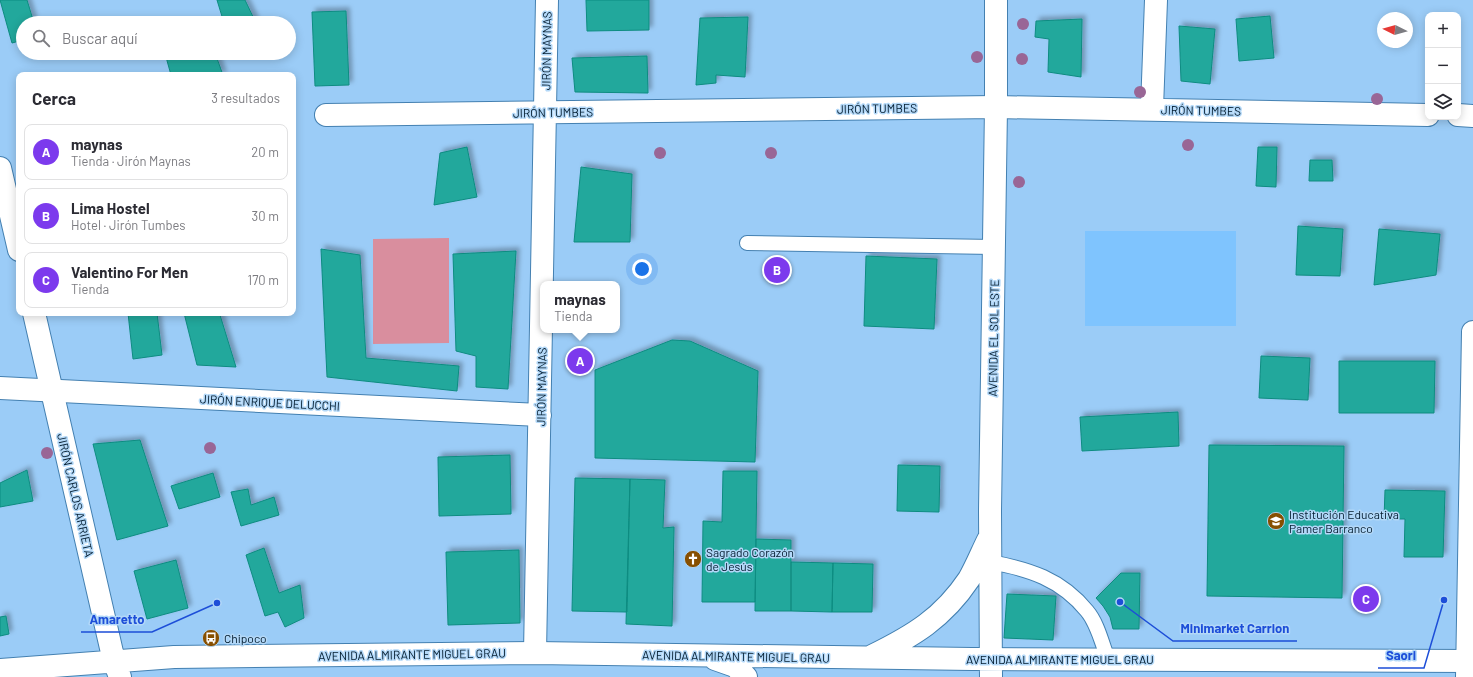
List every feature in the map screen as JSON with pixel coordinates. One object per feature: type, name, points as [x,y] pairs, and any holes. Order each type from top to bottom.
[{"type":"street","name":"JIRÓN MAYNAS","points":[[542,281],[547,0]]},
{"type":"street","name":"AVENIDA EL SOL ESTE","points":[[991,668],[990,535],[996,0]]},
{"type":"street","points":[[1152,108],[1156,0]]},
{"type":"street","name":"JIRÓN TUMBES","points":[[326,114],[996,107],[1152,108],[1425,115]]},
{"type":"street","points":[[1461,116],[1473,116]]},
{"type":"street","points":[[0,168],[16,237]]},
{"type":"street","name":"JIRÓN CARLOS ARRIETA","points":[[35,316],[117,669]]},
{"type":"street","points":[[1469,666],[1473,332]]},
{"type":"street","name":"JIRÓN MAYNAS","points":[[535,653],[541,333]]},
{"type":"street","name":"JIRÓN ENRIQUE DELUCCHI","points":[[0,388],[52,392],[540,415]]},
{"type":"street","points":[[869,658],[908,638],[943,612],[969,578],[990,535]]},
{"type":"street","name":"AVENIDA ALMIRANTE MIGUEL GRAU","points":[[0,670],[117,669],[174,657],[535,653],[869,658],[991,668],[1108,660],[1469,666]]},
{"type":"street","points":[[693,655],[723,661],[735,666],[746,677]]},
{"type":"lane","points":[[747,243],[994,247]]},
{"type":"lane","points":[[990,562],[1028,569],[1067,591],[1088,612],[1099,635],[1108,660]]},
{"type":"shaded area","points":[[1085,231],[1236,231],[1236,326],[1085,326]]},
{"type":"shaded area","points":[[449,238],[449,343],[373,344],[373,239]]},
{"type":"building","points":[[0,0],[27,0],[32,16],[16,16],[16,42],[12,43]]},
{"type":"building","points":[[217,0],[245,0],[253,16],[222,16]]},
{"type":"building","points":[[586,0],[649,0],[649,30],[587,31]]},
{"type":"building","points":[[346,11],[349,85],[315,86],[312,12]]},
{"type":"building","points":[[1270,16],[1274,58],[1239,61],[1236,19]]},
{"type":"building","points":[[748,17],[745,77],[716,75],[716,83],[696,85],[700,18]]},
{"type":"building","points":[[1082,19],[1081,77],[1048,72],[1049,39],[1035,37],[1036,21]]},
{"type":"building","points":[[1179,26],[1215,29],[1210,84],[1181,81]]},
{"type":"building","points":[[647,56],[648,93],[575,92],[572,58]]},
{"type":"building","points":[[167,60],[218,60],[222,72],[170,72]]},
{"type":"building","points":[[467,147],[477,197],[434,205],[440,153]]},
{"type":"building","points":[[1258,147],[1277,147],[1276,187],[1256,186]]},
{"type":"building","points":[[1310,160],[1332,160],[1333,181],[1309,181]]},
{"type":"building","points":[[581,167],[632,174],[630,242],[574,242]]},
{"type":"building","points":[[1298,226],[1343,229],[1340,276],[1296,275]]},
{"type":"building","points":[[1379,229],[1440,234],[1436,275],[1374,285]]},
{"type":"building","points":[[321,249],[360,255],[366,358],[459,366],[457,391],[327,377]]},
{"type":"building","points":[[516,251],[508,389],[476,387],[476,356],[456,351],[453,254]]},
{"type":"building","points":[[866,256],[937,259],[934,329],[864,326]]},
{"type":"building","points":[[128,316],[157,316],[162,355],[133,359]]},
{"type":"building","points":[[185,316],[220,316],[236,367],[197,365]]},
{"type":"building","points":[[672,340],[690,341],[758,371],[755,462],[595,458],[595,370]]},
{"type":"building","points":[[1261,356],[1310,358],[1308,400],[1259,398]]},
{"type":"building","points":[[1339,361],[1435,361],[1434,413],[1339,413]]},
{"type":"building","points":[[1178,412],[1179,446],[1082,451],[1080,417]]},
{"type":"building","points":[[140,440],[168,526],[117,540],[93,444]]},
{"type":"building","name":"Institución Educativa Pamer Barranco","points":[[1209,445],[1344,446],[1342,598],[1207,596]]},
{"type":"building","points":[[510,455],[511,514],[439,516],[438,457]]},
{"type":"building","points":[[898,465],[940,466],[939,512],[897,511]]},
{"type":"building","points":[[27,470],[33,501],[0,507],[0,483]]},
{"type":"building","points":[[723,471],[757,471],[755,602],[702,602],[703,521],[722,522]]},
{"type":"building","points":[[213,473],[220,497],[179,509],[171,486]]},
{"type":"building","points":[[575,478],[630,479],[627,612],[572,611]]},
{"type":"building","points":[[630,479],[665,480],[663,528],[674,527],[672,626],[626,624]]},
{"type":"building","points":[[248,489],[251,505],[274,497],[279,515],[241,526],[231,492]]},
{"type":"building","points":[[1385,490],[1445,491],[1443,557],[1404,557],[1405,519],[1384,519]]},
{"type":"building","points":[[756,539],[791,540],[791,611],[755,611]]},
{"type":"building","points":[[264,548],[279,593],[300,585],[304,618],[285,627],[278,612],[265,616],[246,555]]},
{"type":"building","points":[[519,550],[520,623],[448,625],[446,552]]},
{"type":"building","points":[[176,560],[188,608],[147,619],[134,571]]},
{"type":"building","points":[[791,562],[833,563],[832,612],[791,611]]},
{"type":"building","points":[[833,563],[873,564],[872,612],[832,612]]},
{"type":"building","points":[[1121,573],[1140,573],[1139,629],[1113,629],[1110,617],[1096,598]]},
{"type":"building","points":[[1007,594],[1056,596],[1053,640],[1004,638]]},
{"type":"building","points":[[6,616],[9,634],[0,636],[0,617]]},
{"type":"place","name":"Lima Hostel","points":[[777,270]]},
{"type":"place","name":"maynas","points":[[580,361]]},
{"type":"place","name":"Institución Educativa Pamer Barranco","points":[[1276,521]]},
{"type":"place","name":"Sagrado Corazón de Jesús","points":[[693,559]]},
{"type":"place","name":"Valentino For Men","points":[[1366,599]]},
{"type":"place","name":"Saori","points":[[1444,600]]},
{"type":"place","name":"Minimarket Carrion","points":[[1120,602]]},
{"type":"place","name":"Amaretto","points":[[217,603]]},
{"type":"place","name":"Chipoco","points":[[211,638]]}]
